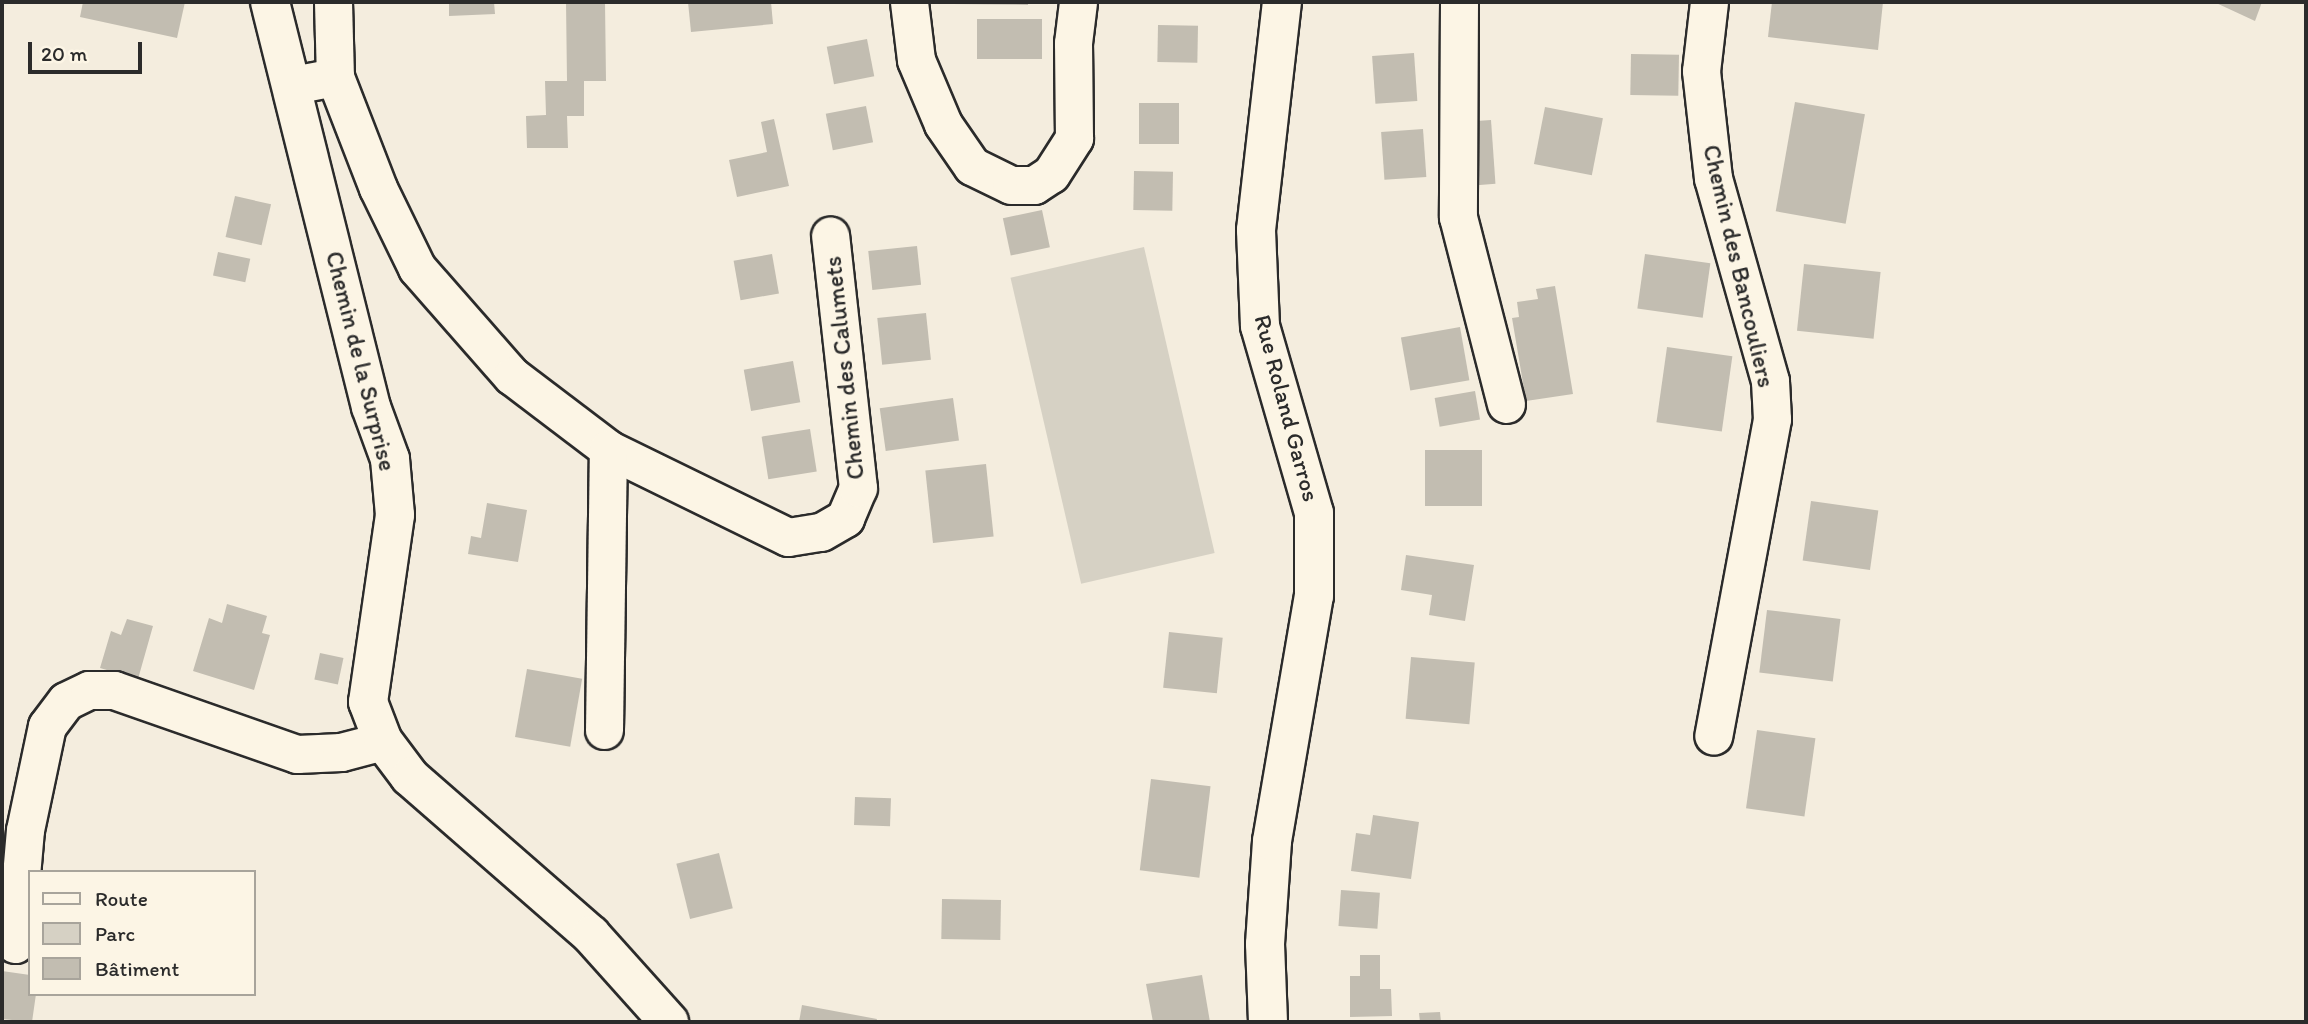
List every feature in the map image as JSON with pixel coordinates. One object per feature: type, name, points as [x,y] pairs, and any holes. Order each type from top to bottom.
[{"type":"main road","name":"Chemin de la Surprise","points":[[270,2],[293,85],[371,407],[390,459],[395,515],[368,702],[383,741],[410,777],[591,934],[669,1022]]},
{"type":"main road","name":"Rue Roland Garros","points":[[1268,1022],[1265,944],[1272,841],[1314,596],[1314,513],[1260,326],[1256,230],[1282,2]]},
{"type":"street","name":"Chemin des Calumets","points":[[333,2],[335,76],[378,188],[417,268],[512,376],[608,449],[788,537],[821,532],[845,518],[858,488],[830,236]]},
{"type":"street","points":[[909,2],[916,60],[943,124],[972,166],[1011,185],[1034,185],[1051,174],[1074,138],[1073,43],[1078,2]]},
{"type":"street","points":[[1459,2],[1458,218],[1506,404]]},
{"type":"street","name":"Chemin des Bancouliers","points":[[1709,2],[1701,71],[1713,178],[1770,381],[1772,419],[1713,736]]},
{"type":"street","points":[[293,85],[335,76]]},
{"type":"street","points":[[604,730],[608,449]]},
{"type":"street","points":[[15,944],[14,826],[47,726],[66,701],[89,690],[114,690],[298,754],[341,751],[383,741]]},
{"type":"green space","points":[[1144,247],[1215,553],[1081,584],[1011,278]]},
{"type":"building","points":[[83,2],[185,2],[177,38],[80,17]]},
{"type":"building","points":[[449,2],[494,2],[495,14],[449,16]]},
{"type":"building","points":[[566,2],[605,2],[606,81],[584,81],[584,116],[567,116],[568,148],[527,148],[526,116],[546,115],[545,81],[567,81]]},
{"type":"building","points":[[688,2],[771,2],[773,24],[691,32]]},
{"type":"building","points":[[1028,2],[1028,5],[952,4]]},
{"type":"building","points":[[1772,2],[1883,2],[1878,50],[1768,37]]},
{"type":"building","points":[[2214,2],[2262,2],[2255,21]]},
{"type":"building","points":[[977,19],[1042,19],[1042,59],[977,59]]},
{"type":"building","points":[[1158,25],[1198,26],[1197,63],[1157,62]]},
{"type":"building","points":[[867,39],[874,76],[834,84],[827,47]]},
{"type":"building","points":[[1414,53],[1417,101],[1375,104],[1372,56]]},
{"type":"building","points":[[1631,54],[1679,55],[1678,96],[1630,95]]},
{"type":"building","points":[[1795,102],[1865,114],[1846,224],[1776,211]]},
{"type":"building","points":[[1139,103],[1179,103],[1179,144],[1139,144]]},
{"type":"building","points":[[866,106],[873,142],[833,150],[826,114]]},
{"type":"building","points":[[1545,107],[1603,118],[1592,175],[1534,164]]},
{"type":"building","points":[[774,119],[789,186],[737,197],[729,160],[767,152],[761,122]]},
{"type":"building","points":[[1491,120],[1495,184],[1474,185],[1469,122]]},
{"type":"building","points":[[1423,129],[1426,177],[1384,180],[1381,132]]},
{"type":"building","points":[[1134,171],[1173,172],[1172,211],[1133,210]]},
{"type":"building","points":[[235,196],[271,204],[262,245],[226,237]]},
{"type":"building","points":[[1042,210],[1050,247],[1011,255],[1003,218]]},
{"type":"building","points":[[917,246],[921,285],[872,290],[868,251]]},
{"type":"building","points":[[218,252],[250,259],[245,282],[213,275]]},
{"type":"building","points":[[772,254],[779,293],[741,300],[734,261]]},
{"type":"building","points":[[1645,254],[1710,263],[1703,318],[1637,308]]},
{"type":"building","points":[[1804,264],[1881,272],[1874,339],[1797,331]]},
{"type":"building","points":[[1555,286],[1573,394],[1526,401],[1512,318],[1519,317],[1517,302],[1538,299],[1536,289]]},
{"type":"building","points":[[926,313],[931,360],[882,365],[877,318]]},
{"type":"building","points":[[1460,327],[1469,380],[1410,391],[1401,337]]},
{"type":"building","points":[[1667,347],[1732,356],[1722,431],[1656,422]]},
{"type":"building","points":[[793,361],[800,402],[751,411],[744,370]]},
{"type":"building","points":[[1475,391],[1480,420],[1440,427],[1435,398]]},
{"type":"building","points":[[953,398],[959,441],[886,451],[880,408]]},
{"type":"building","points":[[810,429],[817,471],[768,479],[762,437]]},
{"type":"building","points":[[1425,450],[1482,450],[1482,506],[1425,506]]},
{"type":"building","points":[[986,464],[994,537],[933,543],[925,470]]},
{"type":"building","points":[[1811,501],[1878,510],[1870,570],[1803,560]]},
{"type":"building","points":[[487,503],[527,510],[518,562],[468,554],[471,536],[481,538]]},
{"type":"building","points":[[1406,555],[1474,565],[1465,621],[1429,615],[1432,595],[1401,590]]},
{"type":"building","points":[[227,604],[267,616],[262,633],[270,635],[254,690],[193,671],[209,618],[222,623]]},
{"type":"building","points":[[1767,610],[1840,619],[1833,682],[1759,673]]},
{"type":"building","points":[[127,619],[153,626],[138,679],[100,668],[111,631],[121,635]]},
{"type":"building","points":[[1169,632],[1223,638],[1217,693],[1163,688]]},
{"type":"building","points":[[320,653],[343,658],[338,684],[314,679]]},
{"type":"building","points":[[1411,657],[1475,663],[1469,724],[1406,719]]},
{"type":"building","points":[[527,669],[582,679],[570,747],[515,737]]},
{"type":"building","points":[[1757,730],[1815,738],[1804,816],[1746,808]]},
{"type":"building","points":[[1151,779],[1211,786],[1199,878],[1140,870]]},
{"type":"building","points":[[855,797],[891,798],[890,826],[854,825]]},
{"type":"building","points":[[1373,815],[1419,822],[1411,879],[1351,871],[1356,833],[1370,835]]},
{"type":"building","points":[[719,853],[733,908],[690,919],[676,864]]},
{"type":"building","points":[[1341,890],[1380,893],[1377,929],[1338,926]]},
{"type":"building","points":[[942,899],[1001,900],[1000,940],[941,939]]},
{"type":"building","points":[[1360,955],[1380,955],[1380,989],[1391,989],[1392,1016],[1350,1017],[1350,976],[1360,976]]},
{"type":"building","points":[[2,971],[28,975],[28,996],[36,996],[32,1022],[2,1019]]},
{"type":"building","points":[[1202,975],[1210,1022],[1153,1022],[1146,984]]},
{"type":"building","points":[[802,1005],[877,1019],[876,1022],[799,1022]]},
{"type":"building","points":[[1440,1012],[1441,1022],[1420,1022],[1419,1013]]}]
